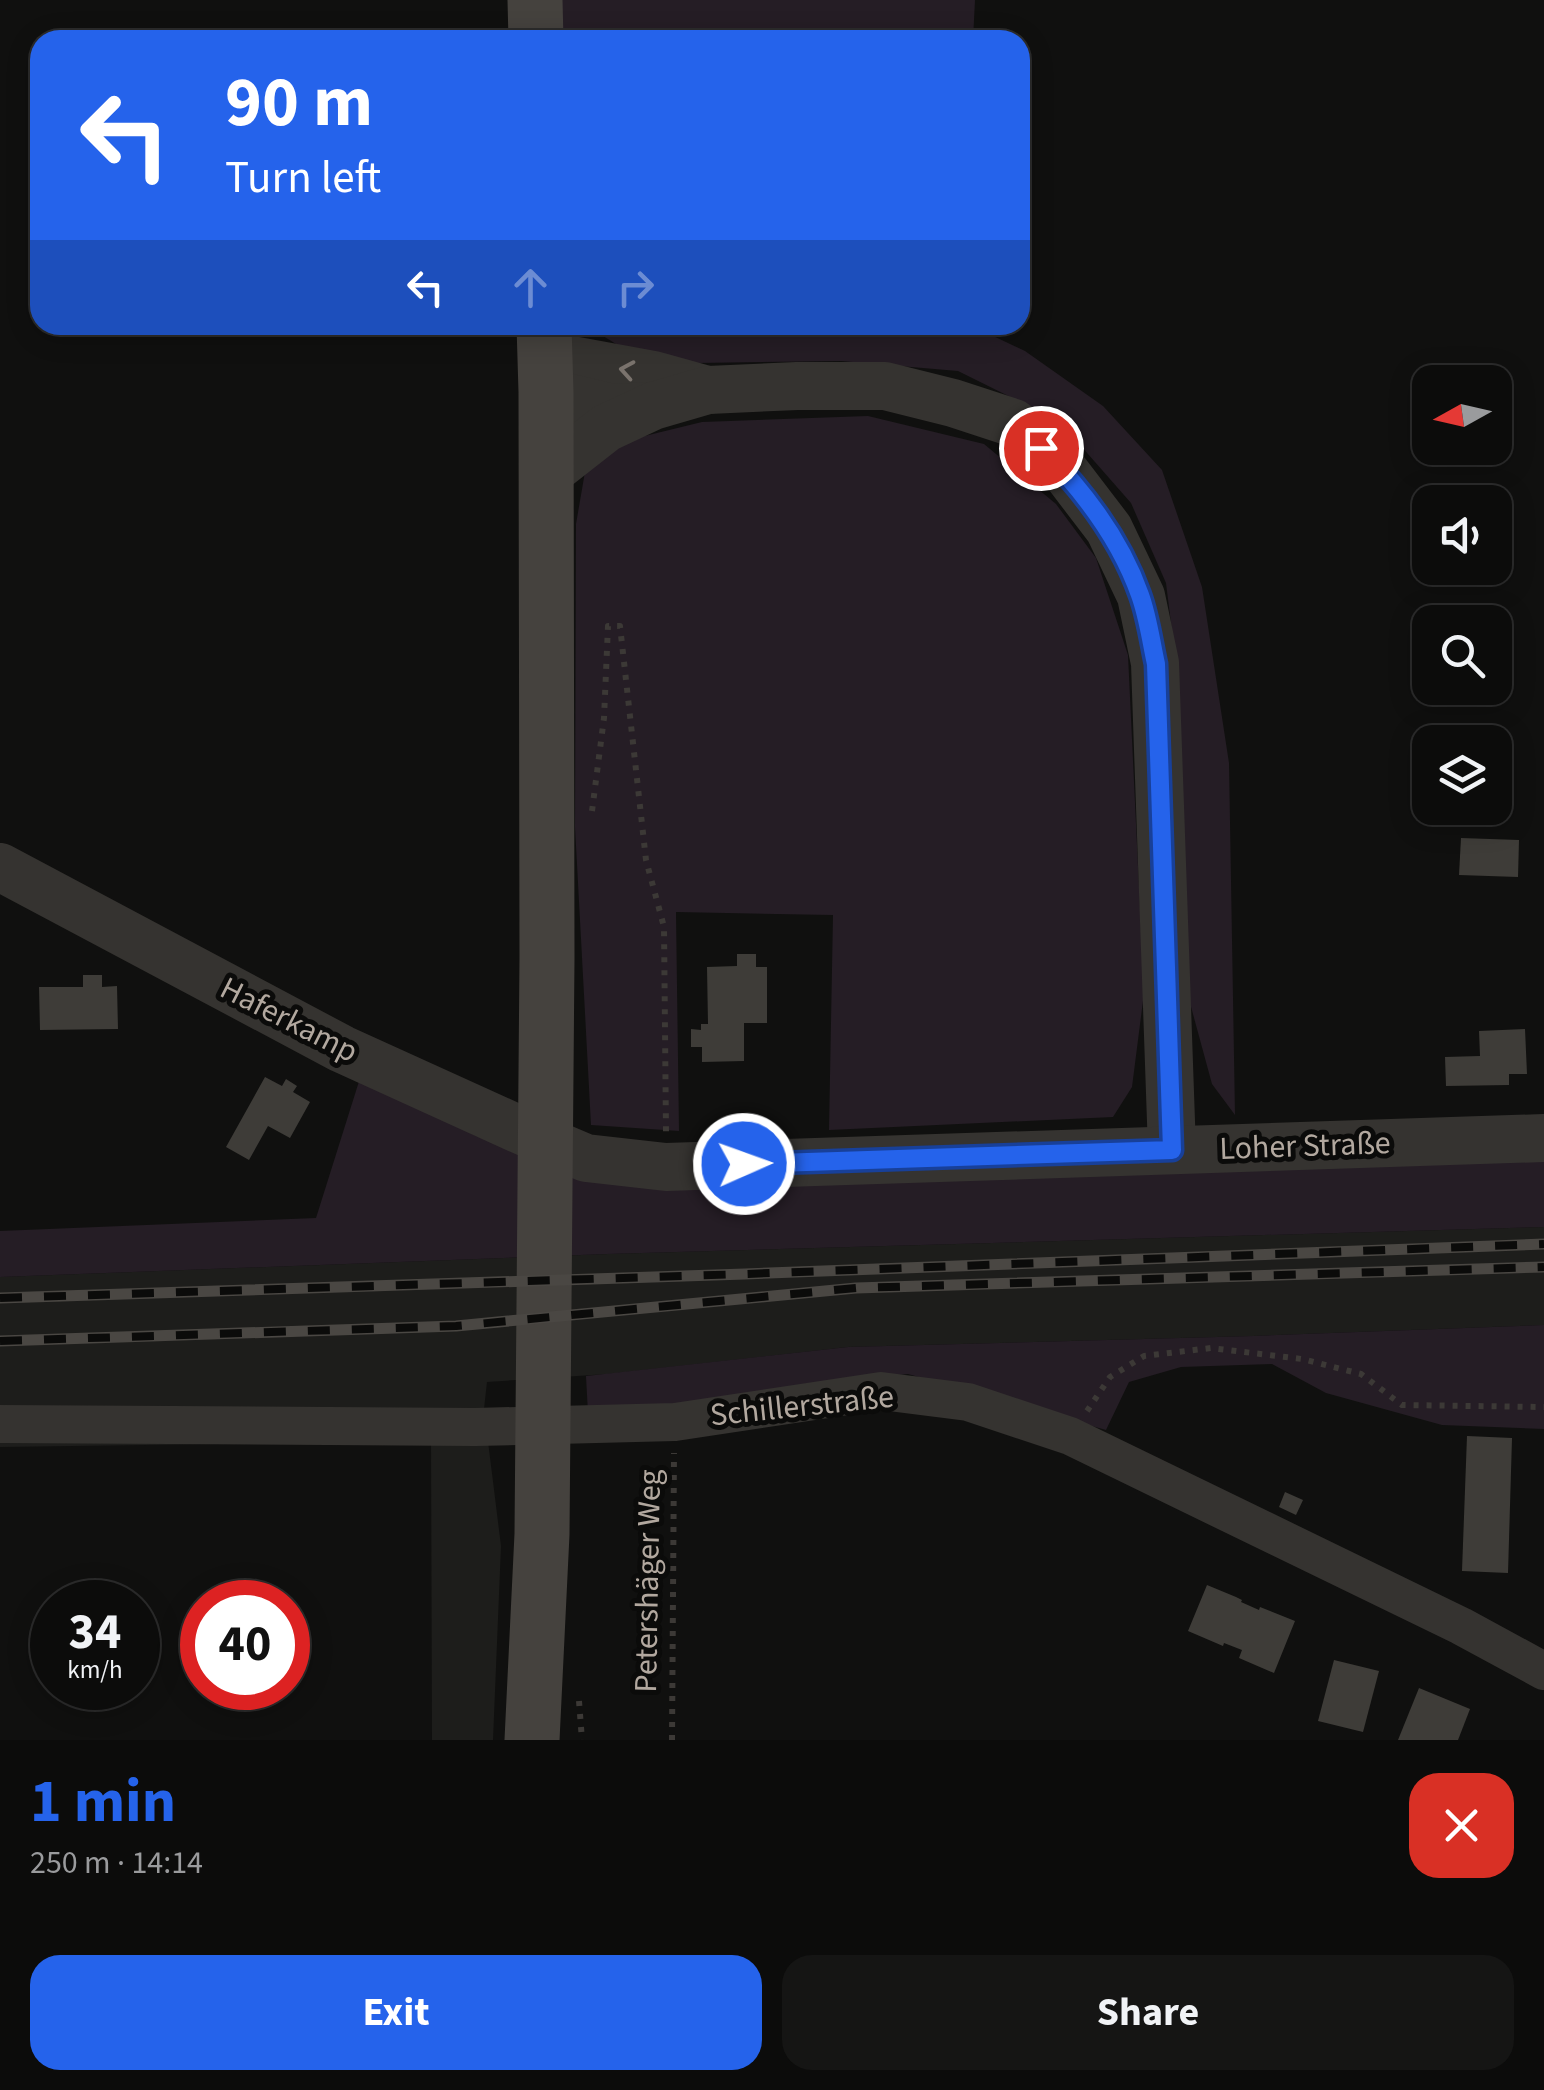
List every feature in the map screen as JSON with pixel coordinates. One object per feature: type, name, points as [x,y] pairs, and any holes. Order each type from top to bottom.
[{"type":"main road","points":[[535,0],[536,30]]},
{"type":"main road","points":[[532,1740],[542,1534],[547,958],[545,357]]},
{"type":"street","points":[[545,357],[654,375],[708,390]]},
{"type":"street","points":[[545,357],[613,408],[653,406]]},
{"type":"street","points":[[546,475],[606,428],[653,406],[708,390],[797,386],[884,386],[953,403],[1014,423],[1067,474],[1109,529],[1141,596],[1156,664],[1172,1150]]},
{"type":"street","name":"Haferkamp","points":[[0,867],[342,1050],[586,1158]]},
{"type":"street","name":"Loher Straße","points":[[586,1158],[666,1167],[1544,1138]]},
{"type":"street","name":"Schillerstraße","points":[[0,1424],[475,1426],[675,1422],[881,1391],[968,1402],[1070,1436],[1544,1670]]},
{"type":"path","points":[[590,829],[604,718],[608,626],[620,626],[646,860],[664,927],[666,1167]]},
{"type":"path","points":[[1070,1436],[1110,1377],[1144,1356],[1210,1348],[1302,1359],[1361,1374],[1402,1405],[1544,1407]]},
{"type":"path","name":"Petershäger Weg","points":[[672,1740],[675,1422]]},
{"type":"shaded area","points":[[559,0],[975,0],[974,30],[560,30]]},
{"type":"shaded area","points":[[602,335],[991,335],[1025,351],[1103,406],[1162,470],[1202,587],[1229,763],[1235,1115],[1212,1084],[1190,1003],[1179,687],[1166,583],[1131,503],[1059,421],[958,371],[841,361],[696,363],[634,355]]},
{"type":"shaded area","points":[[868,416],[984,444],[1056,504],[1096,558],[1128,655],[1144,993],[1132,1087],[1113,1117],[829,1130],[833,915],[676,912],[679,1131],[591,1125],[575,827],[576,524],[586,466],[616,443],[702,422]]},
{"type":"shaded area","points":[[361,1075],[476,1136],[597,1174],[1544,1161],[1544,1227],[607,1254],[0,1277],[0,1231],[316,1218]]},
{"type":"shaded area","points":[[1544,1227],[1544,1325],[848,1347],[608,1374],[487,1382],[484,1409],[501,1546],[493,1740],[432,1740],[431,1441],[0,1447],[0,1277],[607,1254]]},
{"type":"shaded area","points":[[1544,1325],[1544,1429],[1442,1425],[1326,1393],[1272,1364],[1181,1367],[1129,1382],[1106,1430],[908,1374],[804,1384],[674,1407],[588,1413],[586,1376],[848,1347]]},
{"type":"building","points":[[1461,838],[1519,840],[1518,877],[1459,875]]},
{"type":"building","points":[[737,954],[756,954],[756,967],[767,967],[767,1023],[744,1023],[744,1061],[702,1062],[702,1047],[691,1047],[691,1029],[701,1030],[701,1024],[708,1024],[707,967],[737,966]]},
{"type":"building","points":[[83,975],[102,975],[102,987],[117,986],[118,1029],[40,1030],[39,987],[83,987]]},
{"type":"building","points":[[1525,1029],[1527,1074],[1509,1074],[1509,1085],[1446,1086],[1445,1057],[1480,1056],[1479,1031]]},
{"type":"building","points":[[265,1077],[282,1086],[286,1079],[297,1086],[293,1092],[310,1102],[290,1138],[268,1126],[249,1160],[226,1147]]},
{"type":"building","points":[[1467,1436],[1512,1438],[1508,1573],[1462,1571]]},
{"type":"building","points":[[1285,1492],[1303,1500],[1296,1515],[1279,1507]]},
{"type":"building","points":[[1207,1585],[1259,1610],[1260,1607],[1295,1621],[1274,1673],[1239,1658],[1242,1650],[1188,1631]]},
{"type":"building","points":[[1334,1660],[1379,1671],[1363,1732],[1318,1721]]},
{"type":"building","points":[[1419,1688],[1470,1709],[1458,1740],[1398,1740]]},
{"type":"railway","points":[[0,1298],[1544,1244]]},
{"type":"railway","points":[[0,1341],[456,1326],[856,1288],[1544,1267]]},
{"type":"route","points":[[744,1164],[1172,1150],[1156,664],[1141,596],[1109,529],[1067,474],[1041,448]]}]
